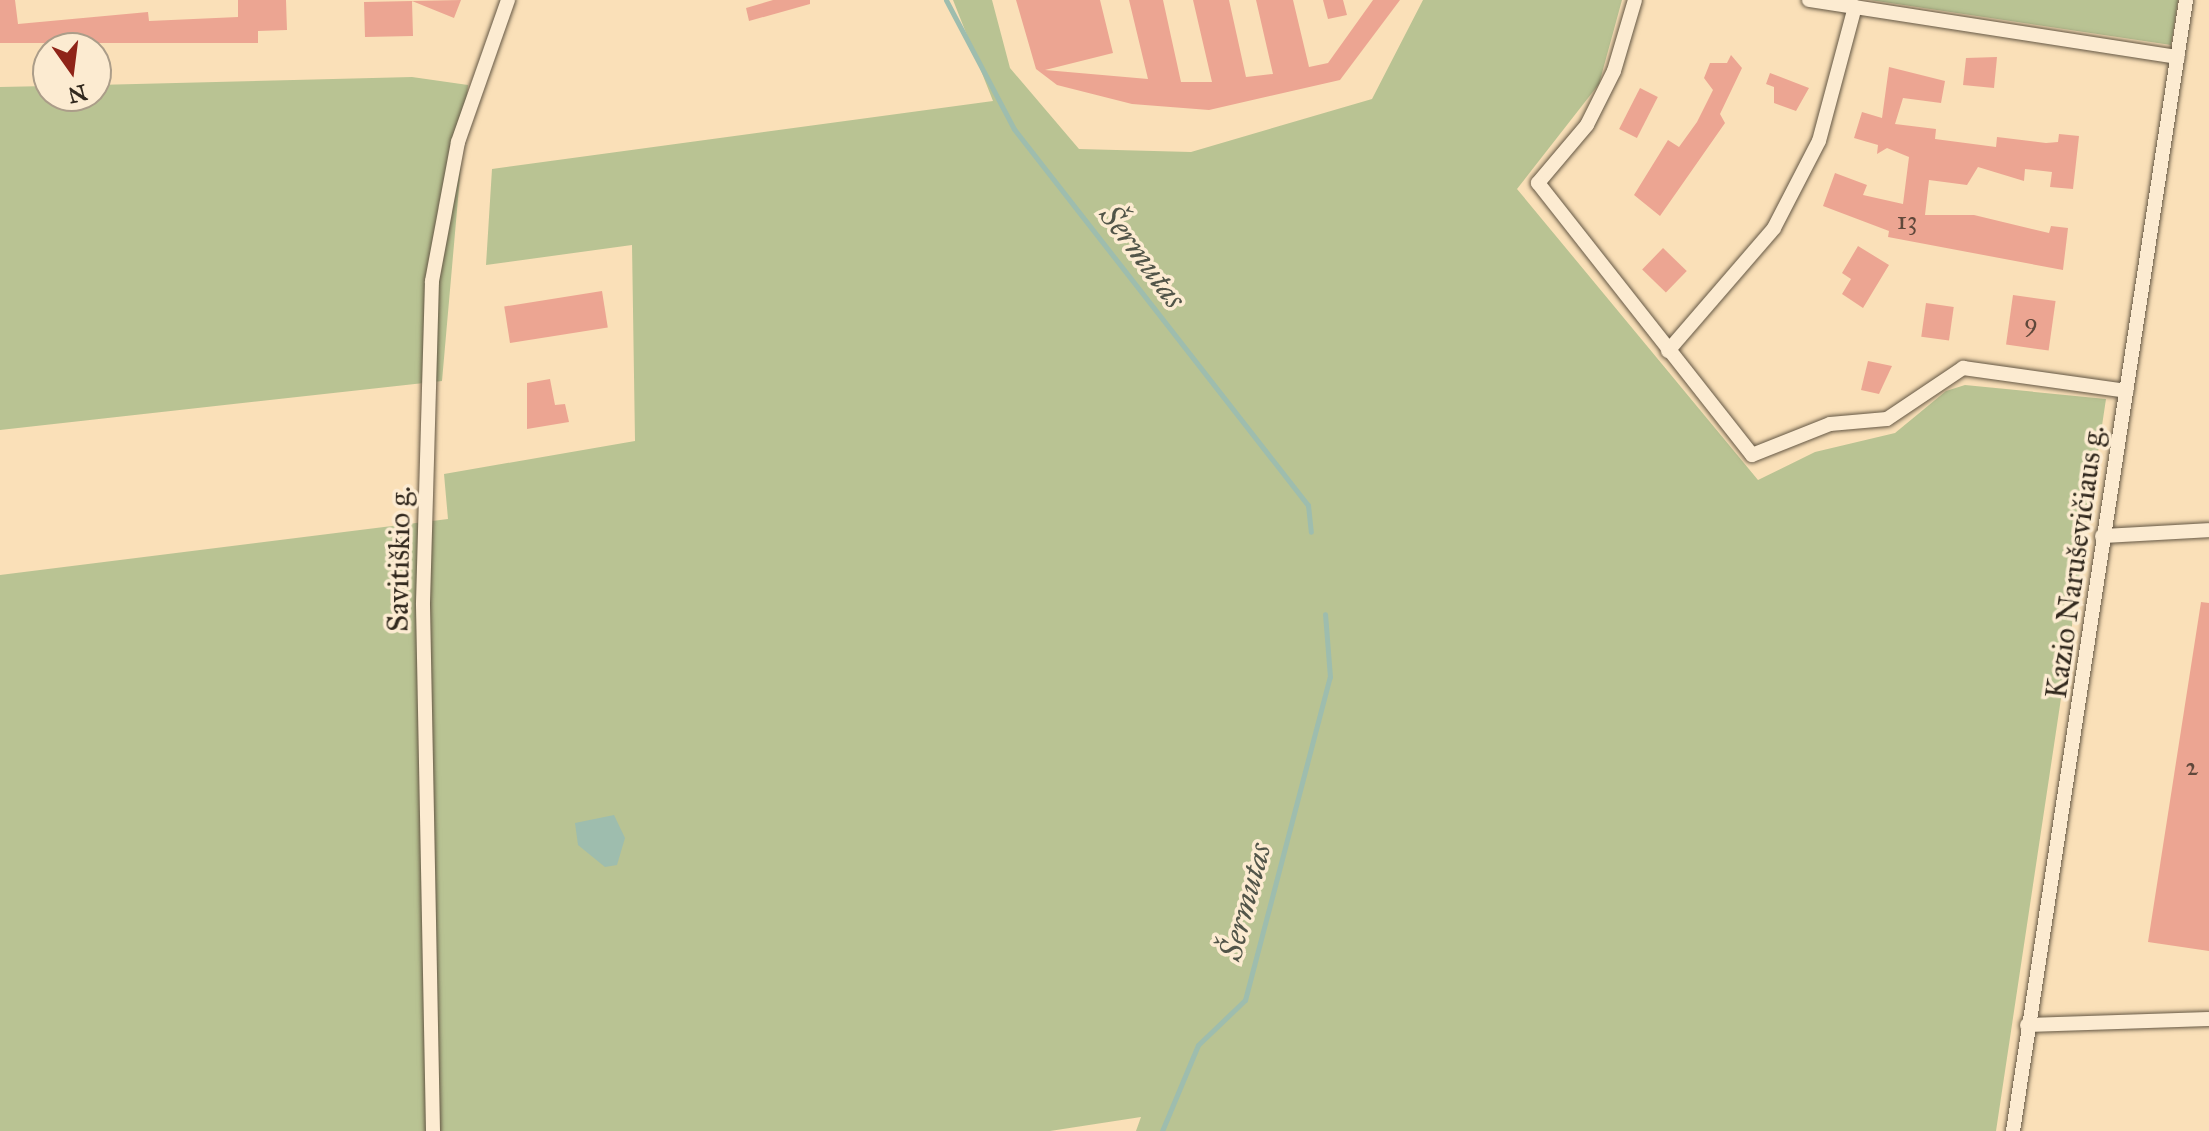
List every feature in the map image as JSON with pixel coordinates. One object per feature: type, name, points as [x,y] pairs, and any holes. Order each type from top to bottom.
[{"type":"street","name":"Savitiškio g.","points":[[433,1131],[423,617],[432,281],[458,142],[508,0]]},
{"type":"street","points":[[1635,0],[1614,71],[1587,125],[1538,183],[1752,455],[1830,424],[1887,419],[1963,368],[2126,391]]},
{"type":"street","points":[[1809,0],[2178,57]]},
{"type":"street","name":"Kazio Naruševičiaus g.","points":[[2013,1131],[2186,0]]},
{"type":"street","points":[[1668,351],[1774,228],[1819,141],[1855,7]]},
{"type":"street","points":[[2102,536],[2209,530]]},
{"type":"street","points":[[2027,1025],[2209,1019]]},
{"type":"green space","points":[[953,0],[992,0],[1010,68],[1079,149],[1191,152],[1372,99],[1423,0],[1622,0],[1599,84],[1517,189],[1758,480],[1815,452],[1895,433],[1946,391],[1965,385],[2106,399],[1996,1131],[1136,1131],[1141,1117],[1050,1131],[0,1131],[0,575],[448,519],[444,474],[635,441],[632,245],[486,265],[492,169],[993,101]]},
{"type":"green space","points":[[1870,0],[2178,0],[2171,45]]},
{"type":"green space","points":[[412,77],[468,85],[442,381],[0,430],[0,87],[32,86],[32,112],[112,112],[112,85]]},
{"type":"shaded area","points":[[614,815],[625,838],[617,865],[605,867],[578,845],[575,823]]},
{"type":"building","points":[[0,0],[15,0],[18,24],[148,12],[149,21],[238,17],[238,0],[286,0],[287,30],[258,31],[258,43],[112,43],[112,32],[32,32],[32,43],[0,43]]},
{"type":"building","points":[[461,0],[454,18],[412,1]]},
{"type":"building","points":[[773,0],[810,0],[810,4],[749,21],[746,8]]},
{"type":"building","points":[[1016,0],[1100,0],[1113,53],[1045,70],[1148,79],[1129,0],[1163,0],[1181,82],[1212,82],[1193,0],[1229,0],[1246,77],[1273,74],[1256,0],[1293,0],[1309,67],[1328,63],[1373,0],[1400,0],[1340,80],[1209,110],[1132,104],[1057,85],[1036,69]]},
{"type":"building","points":[[1323,0],[1343,0],[1347,15],[1328,19]]},
{"type":"building","points":[[412,1],[413,36],[365,37],[364,2]]},
{"type":"building","points":[[1731,55],[1742,68],[1720,114],[1725,123],[1660,216],[1634,195],[1668,140],[1679,147],[1697,122],[1713,90],[1704,78],[1710,63],[1727,63]]},
{"type":"building","points":[[1997,57],[1994,88],[1963,85],[1966,58]]},
{"type":"building","points":[[1889,67],[1945,81],[1941,103],[1903,98],[1895,124],[1936,129],[1935,139],[1996,147],[1997,137],[2046,143],[2058,142],[2059,134],[2079,136],[2073,189],[2050,187],[2052,172],[2025,169],[2024,181],[1978,167],[1967,185],[1929,180],[1925,215],[1974,215],[2049,233],[2051,226],[2068,228],[2063,270],[1888,237],[1889,231],[1823,206],[1835,173],[1867,185],[1863,195],[1903,204],[1909,157],[1887,148],[1877,154],[1878,145],[1854,138],[1862,112],[1882,118]]},
{"type":"building","points":[[1770,73],[1809,88],[1796,111],[1774,103],[1774,87],[1766,84]]},
{"type":"building","points":[[1640,88],[1658,97],[1637,138],[1619,129]]},
{"type":"building","points":[[1858,246],[1889,265],[1863,308],[1842,294],[1851,279],[1842,273]]},
{"type":"building","points":[[1663,248],[1687,271],[1666,293],[1642,270]]},
{"type":"building","points":[[602,291],[608,328],[510,343],[504,306]]},
{"type":"building","points":[[2013,295],[2056,301],[2049,350],[2006,345]]},
{"type":"building","points":[[1926,303],[1954,307],[1949,341],[1921,337]]},
{"type":"building","points":[[1868,361],[1892,366],[1879,394],[1861,390]]},
{"type":"building","points":[[550,379],[555,405],[565,404],[569,422],[527,429],[527,383]]},
{"type":"building","points":[[2201,602],[2209,603],[2209,951],[2148,942]]},
{"type":"waterway","name":"Šermutas","points":[[946,0],[1014,129],[1308,505],[1311,532]]},
{"type":"waterway","name":"Šermutas","points":[[1162,1131],[1198,1045],[1245,1000],[1330,677],[1325,614]]}]
